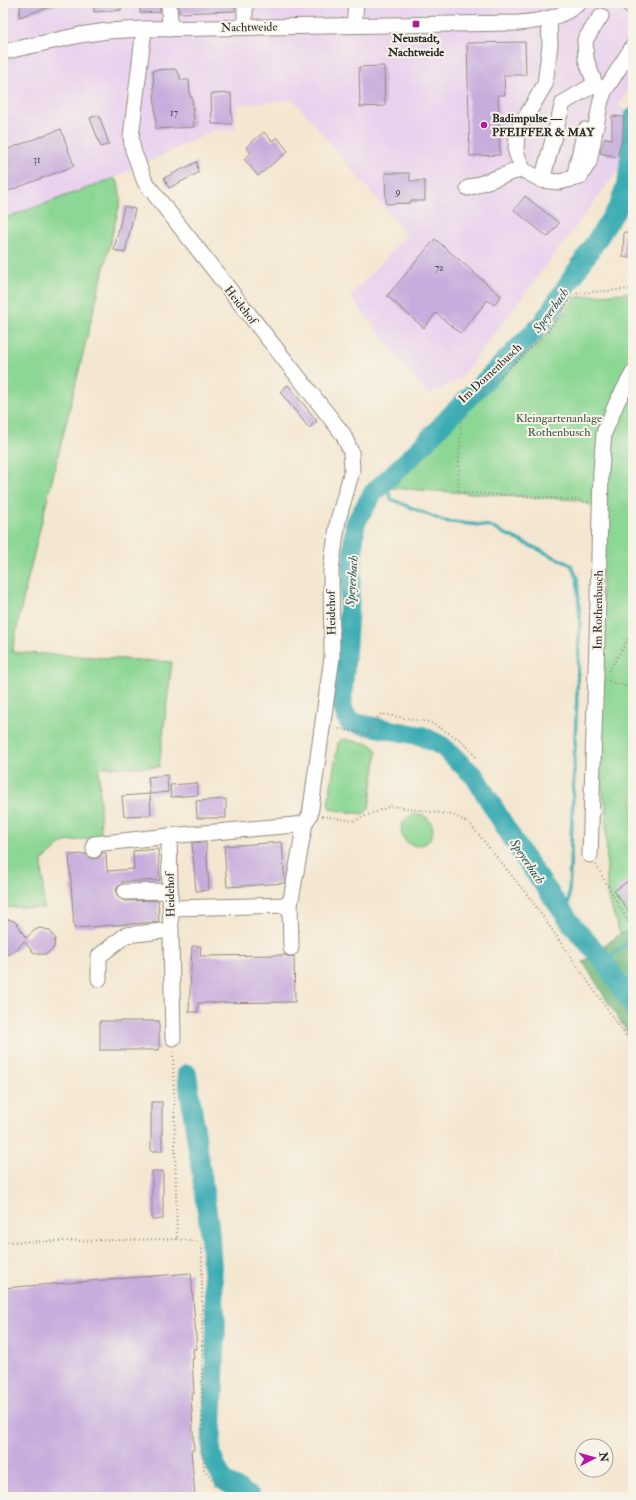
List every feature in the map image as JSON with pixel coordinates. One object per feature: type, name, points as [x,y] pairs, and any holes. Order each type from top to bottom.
[{"type":"street","points":[[170,3],[170,28]]},
{"type":"street","points":[[245,3],[245,27]]},
{"type":"street","points":[[354,25],[356,3]]},
{"type":"street","name":"Nachtweide","points":[[3,52],[80,35],[107,31],[170,28],[519,23],[550,19],[564,13],[579,3]]},
{"type":"street","points":[[468,188],[513,172],[523,170],[542,180],[559,182],[580,177],[589,162],[600,92],[586,59],[584,40],[601,16]]},
{"type":"street","points":[[523,170],[516,152],[517,132],[545,84],[550,45],[550,19]]},
{"type":"street","name":"Heidehof","points":[[144,29],[131,137],[133,150],[145,182],[343,434],[351,452],[352,471],[338,520],[331,570],[332,657],[308,819],[290,905],[291,948]]},
{"type":"street","points":[[574,178],[600,92],[633,46]]},
{"type":"street","points":[[542,180],[563,103],[600,92]]},
{"type":"street","name":"Im Rothenbusch","points":[[590,855],[601,471],[604,433],[617,402],[633,373]]},
{"type":"street","points":[[94,850],[94,844],[308,819]]},
{"type":"street","name":"Heidehof","points":[[169,836],[173,1038]]},
{"type":"street","points":[[125,892],[170,891]]},
{"type":"street","points":[[171,908],[290,905]]},
{"type":"street","points":[[99,979],[99,956],[126,934],[171,930]]},
{"type":"path","name":"Im Dornenbusch","points":[[600,506],[580,500],[458,492],[461,414],[548,331],[569,301],[578,293],[633,288]]},
{"type":"path","points":[[608,673],[633,631]]},
{"type":"path","points":[[322,726],[367,734],[371,730],[374,720],[381,714],[429,722],[461,740],[477,758]]},
{"type":"path","points":[[308,819],[353,821],[391,806],[452,815],[470,824],[529,897],[633,1046]]},
{"type":"path","points":[[590,855],[633,930]]},
{"type":"path","points":[[173,1038],[176,1239]]},
{"type":"path","points":[[3,1242],[176,1239],[202,1242],[202,1416],[204,1469],[212,1479],[244,1497]]},
{"type":"shaded area","points":[[3,3],[633,3],[633,81],[619,105],[628,113],[623,164],[460,379],[428,395],[350,296],[407,235],[294,100],[237,104],[235,129],[215,130],[114,178],[3,219],[3,64],[7,63],[3,42]]},
{"type":"green space","points":[[114,178],[118,182],[121,199],[26,586],[12,652],[172,662],[159,767],[99,767],[101,837],[64,842],[42,861],[44,908],[3,907],[3,219]]},
{"type":"green space","name":"Kleingartenanlage Rothenbusch","points":[[633,292],[633,929],[620,934],[607,894],[606,806],[598,772],[604,510],[577,500],[390,488],[462,415],[550,333],[570,304],[578,297]]},
{"type":"green space","points":[[342,739],[371,744],[377,751],[369,809],[363,814],[330,809],[328,804],[338,743]]},
{"type":"green space","points":[[417,814],[426,817],[430,821],[433,830],[430,839],[426,843],[417,846],[408,843],[404,839],[401,830],[404,821],[408,817]]},
{"type":"green space","points":[[633,929],[633,1042],[583,962],[620,934]]},
{"type":"building","points":[[21,3],[55,3],[56,5],[19,17]]},
{"type":"building","points":[[94,3],[121,3],[121,10],[94,12]]},
{"type":"building","points":[[140,3],[160,3],[160,12],[140,13]]},
{"type":"building","points":[[179,3],[235,3],[235,11],[179,13]]},
{"type":"building","points":[[615,3],[633,3],[633,9],[628,14]]},
{"type":"building","name":"Badimpulse — PFEIFFER & MAY","points":[[525,42],[526,75],[504,75],[505,95],[498,95],[500,155],[470,156],[467,43]]},
{"type":"building","points":[[384,66],[385,106],[360,107],[359,67]]},
{"type":"building","points":[[175,69],[180,75],[180,80],[189,80],[194,127],[156,129],[153,70]]},
{"type":"building","points":[[231,93],[232,124],[212,124],[211,94]]},
{"type":"building","points":[[99,115],[109,144],[101,147],[90,118]]},
{"type":"building","points":[[612,116],[624,117],[622,142],[617,157],[600,153],[605,138],[612,139]]},
{"type":"building","points":[[61,129],[74,166],[3,193],[3,151]]},
{"type":"building","points":[[264,132],[272,141],[277,137],[288,151],[258,176],[244,159],[251,153],[246,147]]},
{"type":"building","points":[[197,162],[198,173],[169,188],[164,178]]},
{"type":"building","points":[[385,173],[409,173],[410,181],[425,181],[425,201],[386,204]]},
{"type":"building","points":[[525,196],[559,223],[548,237],[514,210]]},
{"type":"building","points":[[124,206],[135,209],[125,253],[114,250]]},
{"type":"building","points":[[624,232],[633,233],[633,258],[623,257]]},
{"type":"building","points":[[435,239],[501,296],[494,305],[488,300],[460,333],[436,313],[424,328],[387,296]]},
{"type":"building","points":[[288,385],[317,421],[309,428],[280,392]]},
{"type":"building","points":[[167,775],[168,792],[150,794],[148,777]]},
{"type":"building","points":[[197,783],[198,795],[171,797],[170,785]]},
{"type":"building","points":[[150,794],[151,815],[124,816],[122,796]]},
{"type":"building","points":[[226,799],[226,818],[197,818],[196,801]]},
{"type":"building","points":[[206,842],[209,890],[196,891],[192,843]]},
{"type":"building","points":[[282,842],[285,883],[227,887],[224,846]]},
{"type":"building","points":[[158,849],[160,880],[122,882],[122,884],[117,887],[116,892],[118,897],[125,901],[158,900],[159,922],[74,928],[69,855],[86,854],[89,858],[94,859],[99,858],[102,853],[106,853],[107,871],[134,869],[133,851]]},
{"type":"building","points":[[628,881],[633,887],[633,917],[614,891]]},
{"type":"building","points":[[3,918],[14,921],[26,938],[35,930],[40,928],[49,930],[55,938],[54,948],[46,954],[37,954],[33,952],[24,941],[17,950],[3,957]]},
{"type":"building","points":[[192,946],[201,946],[200,956],[294,956],[295,1002],[198,1003],[198,1012],[189,1012]]},
{"type":"building","points":[[100,1021],[159,1021],[159,1050],[100,1050]]},
{"type":"building","points":[[151,1102],[162,1102],[162,1151],[151,1151]]},
{"type":"building","points":[[152,1171],[163,1171],[163,1219],[152,1220]]},
{"type":"building","points":[[191,1273],[197,1349],[193,1349],[194,1359],[192,1359],[194,1394],[191,1394],[194,1450],[191,1450],[195,1495],[166,1497],[42,1497],[41,1495],[3,1497],[3,1288]]},
{"type":"waterway","name":"Speyerbach","points":[[633,118],[628,179],[619,206],[542,324],[417,451],[373,493],[355,524],[342,706],[349,722],[422,736],[442,746],[475,777],[523,856],[573,926],[604,961],[633,1006]]},
{"type":"waterway","points":[[385,482],[391,499],[443,521],[489,526],[571,565],[577,577],[580,619],[568,919]]},
{"type":"waterway","points":[[604,961],[633,939]]},
{"type":"waterway","points":[[187,1074],[209,1225],[216,1327],[211,1453],[216,1467],[224,1481],[251,1497]]},
{"type":"place","name":"Neustadt, Nachtweide","points":[[416,24]]},
{"type":"place","name":"Badimpulse — PFEIFFER & MAY","points":[[484,125]]}]
